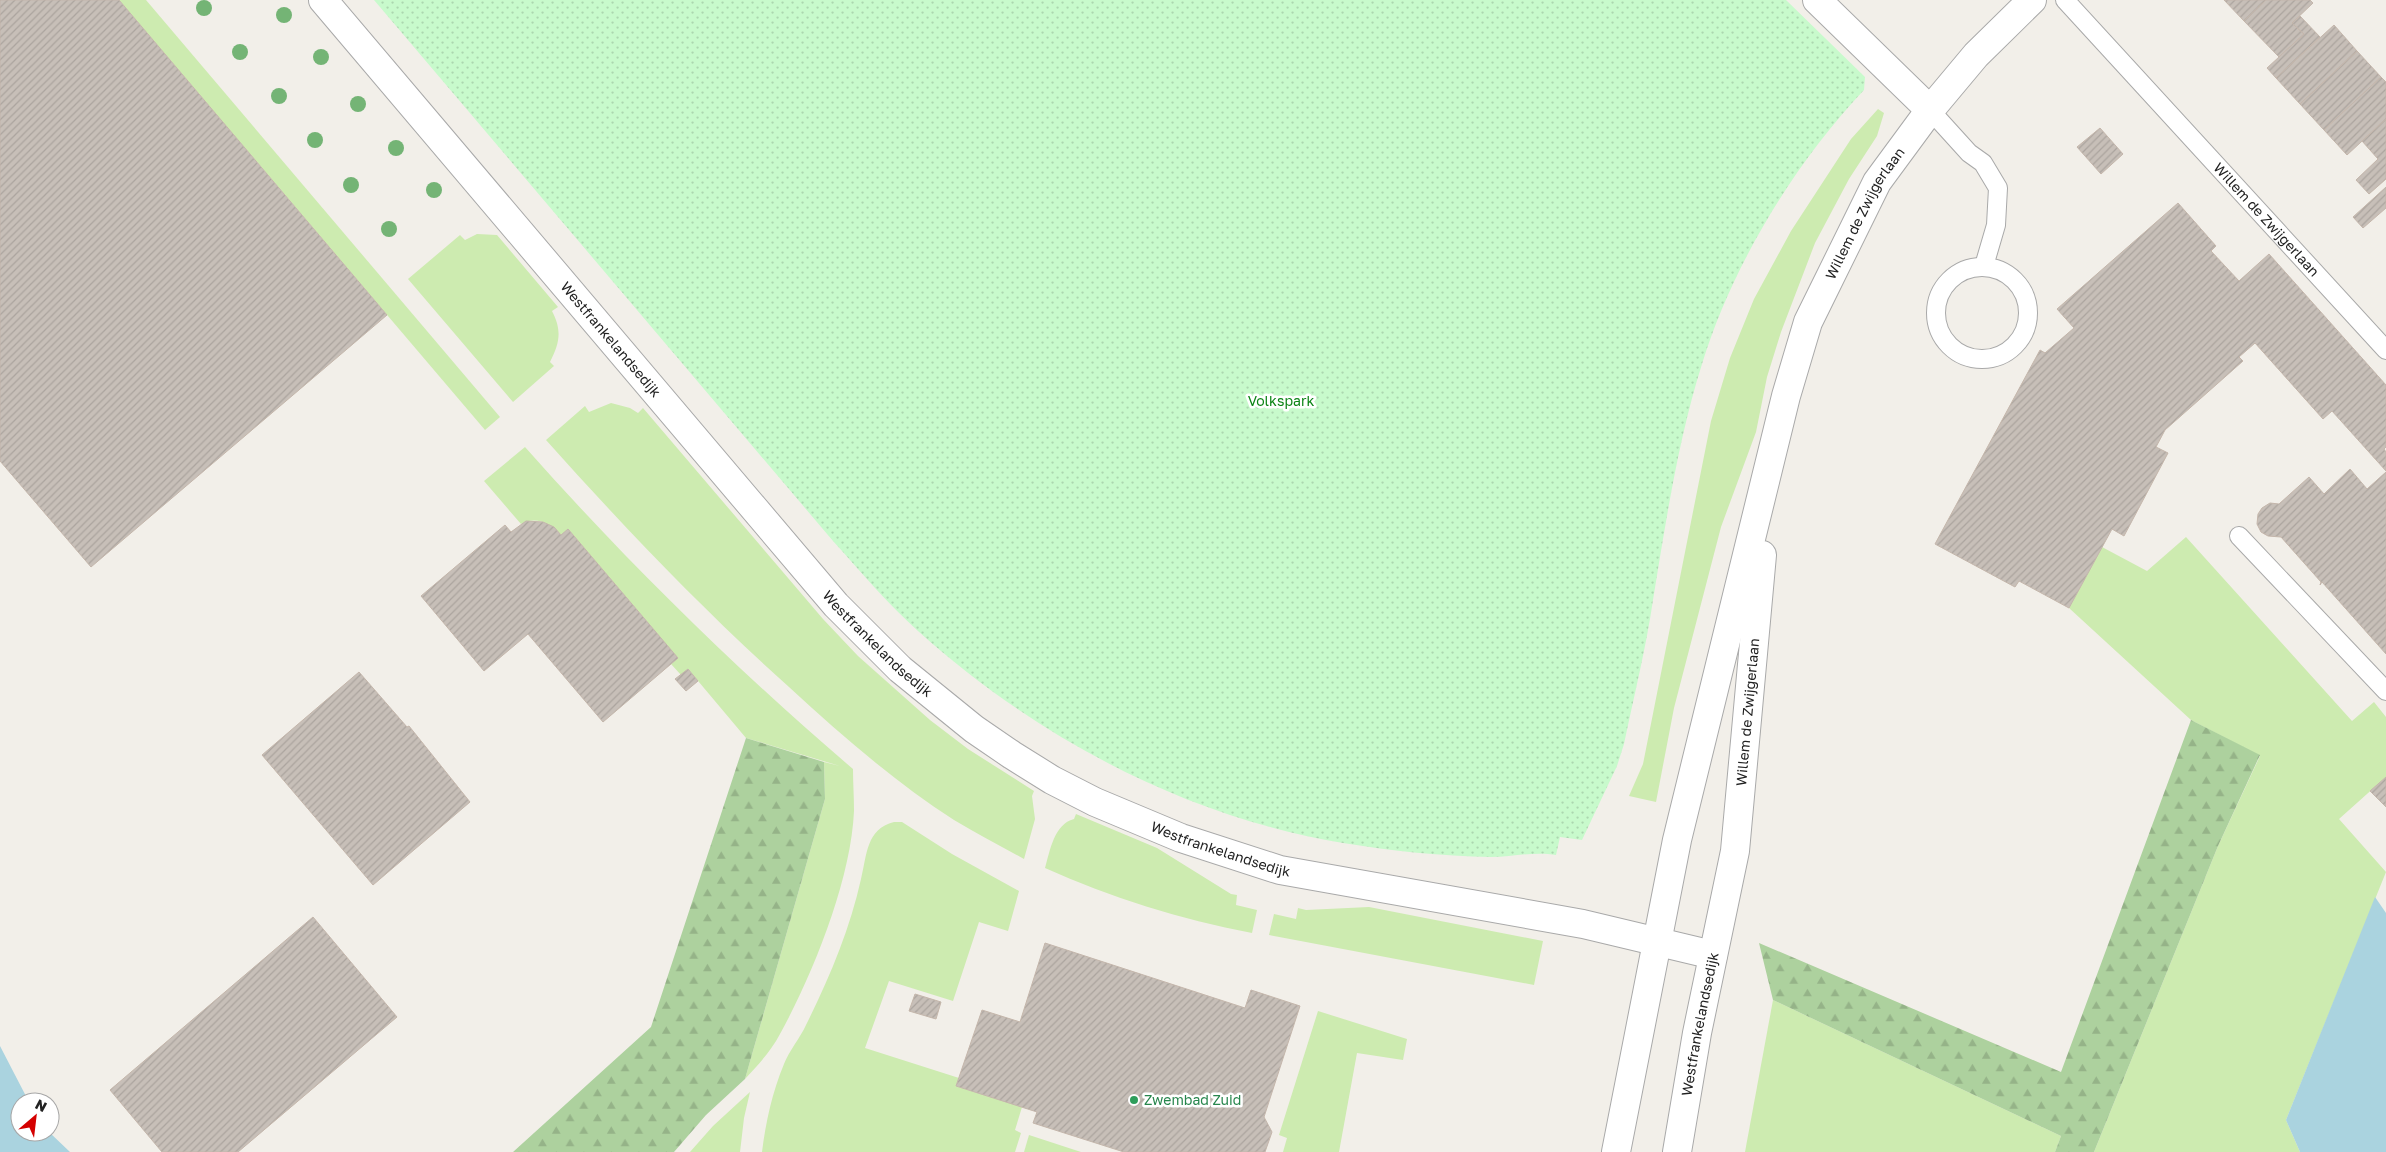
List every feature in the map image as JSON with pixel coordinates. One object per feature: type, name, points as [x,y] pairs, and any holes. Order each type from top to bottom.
[{"type":"street","name":"Westfrankelandsedijk","points":[[324,0],[836,605],[900,669],[974,729],[1052,780],[1095,802],[1180,838],[1280,870],[1583,924],[1713,955],[1677,1152]]},
{"type":"street","points":[[1817,0],[1930,110]]},
{"type":"street","name":"Willem de Zwijgerlaan","points":[[1656,942],[1677,840],[1786,396],[1808,322],[1877,182],[1930,110],[1976,55],[2032,0]]},
{"type":"street","name":"Willem de Zwijgerlaan","points":[[1713,955],[1736,851],[1769,468]]},
{"type":"street","points":[[1616,1152],[1656,942]]},
{"type":"lane","name":"Willem de Zwijgerlaan","points":[[2065,0],[2386,350]]},
{"type":"lane","points":[[1930,110],[1968,153],[1983,163],[1998,188],[1996,225],[1984,266]]},
{"type":"lane","points":[[1984,266],[2000,270],[2016,281],[2026,298],[2028,315],[2024,332],[2013,346],[1997,356],[1980,359],[1962,354],[1948,344],[1938,328],[1936,311],[1940,293],[1950,278],[1965,269],[1984,266]]},
{"type":"lane","points":[[2239,536],[2386,691]]},
{"type":"green space","points":[[119,0],[146,0],[500,417],[485,430]]},
{"type":"green space","name":"Volkspark","points":[[374,0],[1786,0],[1865,77],[1864,90],[1813,150],[1768,218],[1730,290],[1715,327],[1702,364],[1679,451],[1647,636],[1624,744],[1617,766],[1582,840],[1560,837],[1556,855],[1454,856],[1343,843],[1284,831],[1227,814],[1170,792],[1115,767],[1063,738],[1012,705],[964,669],[918,631],[874,587],[833,541]]},
{"type":"green space","points":[[1878,109],[1884,113],[1877,136],[1849,179],[1815,243],[1781,332],[1767,377],[1756,432],[1721,527],[1674,708],[1656,802],[1629,796],[1643,764],[1711,421],[1730,358],[1754,299],[1791,231],[1851,139]]},
{"type":"green space","points":[[477,234],[497,235],[558,307],[552,311],[558,330],[558,343],[550,362],[554,366],[513,402],[408,279],[460,235],[465,240]]},
{"type":"green space","points":[[611,403],[630,408],[638,413],[643,408],[823,619],[858,656],[930,720],[968,749],[1034,791],[1032,796],[1035,819],[1024,859],[954,820],[932,805],[890,774],[828,723],[695,598],[634,536],[546,440],[585,406],[589,412]]},
{"type":"green space","points":[[525,447],[603,532],[683,614],[767,693],[853,769],[854,811],[851,838],[846,867],[828,926],[805,984],[780,1034],[768,1052],[745,1079],[825,799],[824,762],[840,766],[746,738],[688,669],[681,675],[671,664],[678,658],[568,529],[561,535],[548,524],[542,522],[532,521],[521,524],[484,481]]},
{"type":"green space","points":[[2186,537],[2352,721],[2374,702],[2386,717],[2386,777],[2339,819],[2386,872],[2286,1120],[2300,1152],[2094,1152],[2218,846],[2260,756],[2191,720],[2069,608],[2102,547],[2147,571]]},
{"type":"green space","points":[[2191,720],[2260,755],[2218,846],[2094,1152],[2055,1152],[2061,1136],[1773,1000],[1759,943],[2061,1072]]},
{"type":"green space","points":[[746,738],[824,762],[825,799],[745,1079],[706,1115],[674,1152],[513,1152],[651,1027]]},
{"type":"green space","points":[[1076,814],[1157,848],[1231,894],[1237,895],[1236,905],[1257,910],[1252,933],[1146,906],[1095,889],[1045,868],[1057,832],[1067,822],[1074,819]]},
{"type":"green space","points":[[894,822],[902,822],[952,854],[1019,891],[1008,931],[979,922],[953,1001],[889,981],[865,1048],[959,1078],[956,1086],[1022,1107],[1015,1130],[1021,1133],[1015,1152],[762,1152],[765,1129],[776,1086],[786,1059],[815,1008],[838,954],[851,916],[869,844],[878,830]]},
{"type":"green space","points":[[1369,907],[1543,941],[1534,985],[1269,935],[1274,914],[1296,919],[1298,908],[1306,910]]},
{"type":"green space","points":[[1773,1000],[2061,1136],[2055,1152],[1745,1152]]},
{"type":"green space","points":[[1318,1011],[1407,1039],[1403,1060],[1357,1053],[1339,1152],[1283,1152],[1287,1138],[1279,1135]]},
{"type":"green space","points":[[750,1092],[744,1118],[740,1152],[690,1152],[713,1126]]},
{"type":"green space","points":[[1029,1135],[1081,1152],[1024,1152]]},
{"type":"water","points":[[2375,897],[2386,913],[2386,1152],[2300,1152],[2286,1120]]},
{"type":"water","points":[[0,1046],[24,1092],[10,1092],[10,1142],[60,1142],[70,1152],[0,1152]]},
{"type":"building","points":[[0,0],[119,0],[387,315],[91,567],[0,461]]},
{"type":"building","points":[[2224,0],[2266,0],[2244,21]]},
{"type":"building","points":[[2266,0],[2310,0],[2313,3],[2292,23],[2304,34],[2279,57],[2244,21]]},
{"type":"building","points":[[2300,16],[2320,37],[2276,78],[2267,68],[2304,34],[2292,23]]},
{"type":"building","points":[[2334,25],[2357,51],[2300,104],[2276,78]]},
{"type":"building","points":[[2357,51],[2381,77],[2324,130],[2300,104]]},
{"type":"building","points":[[2381,77],[2386,82],[2386,119],[2347,155],[2324,130]]},
{"type":"building","points":[[2386,119],[2386,179],[2369,194],[2356,180],[2378,159],[2362,141]]},
{"type":"building","points":[[2100,128],[2123,154],[2101,174],[2077,147]]},
{"type":"building","points":[[2386,187],[2386,208],[2363,228],[2353,217]]},
{"type":"building","points":[[2178,203],[2216,246],[2211,251],[2239,281],[2269,254],[2386,385],[2386,447],[2384,449],[2386,452],[2386,471],[2332,411],[2323,419],[2255,343],[2239,357],[2243,361],[2165,430],[2156,447],[2168,453],[2124,536],[2112,529],[2069,608],[2019,581],[2015,587],[1935,544],[2040,350],[2045,353],[2074,328],[2057,309]]},
{"type":"building","points":[[2350,469],[2367,489],[2386,472],[2386,654],[2322,582],[2320,585],[2321,582],[2281,537],[2268,536],[2261,532],[2257,524],[2258,514],[2262,508],[2270,503],[2279,504],[2309,477],[2324,494]]},
{"type":"building","points":[[526,521],[543,522],[554,527],[561,535],[568,529],[678,658],[603,722],[528,634],[484,671],[421,596],[505,525],[511,532]]},
{"type":"building","points":[[688,669],[698,681],[686,691],[675,679]]},
{"type":"building","points":[[359,672],[407,727],[409,726],[470,802],[373,885],[262,755]]},
{"type":"building","points":[[2386,777],[2386,807],[2370,791]]},
{"type":"building","points":[[313,917],[397,1017],[238,1152],[162,1152],[110,1090]]},
{"type":"building","points":[[1045,943],[1245,1008],[1251,990],[1300,1006],[1264,1117],[1272,1132],[1265,1152],[1124,1152],[1033,1123],[1037,1112],[956,1086],[982,1010],[1020,1022]]},
{"type":"building","points":[[915,994],[941,1002],[936,1019],[909,1011]]},
{"type":"place","name":"Zwembad Zuid","points":[[1134,1100]]}]
